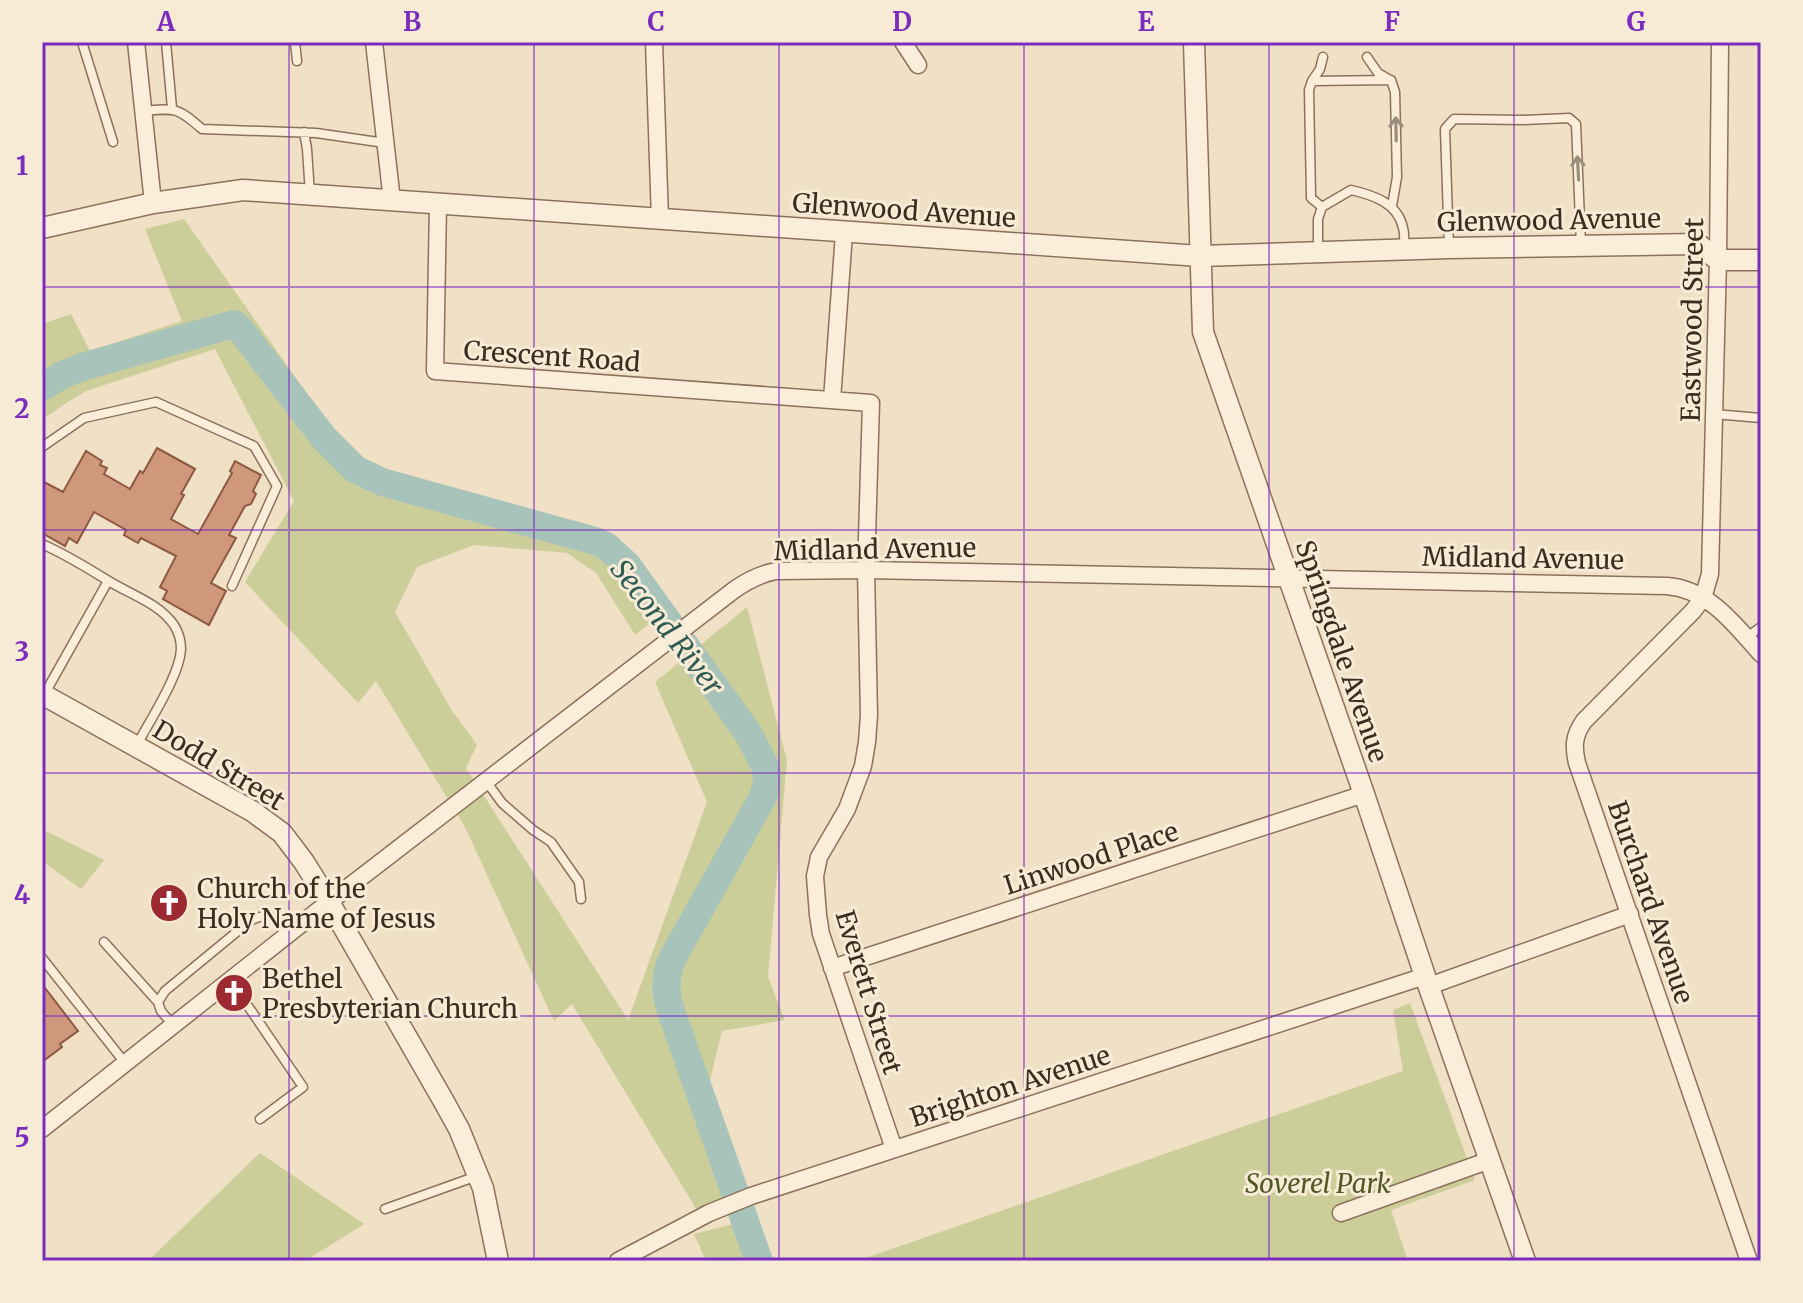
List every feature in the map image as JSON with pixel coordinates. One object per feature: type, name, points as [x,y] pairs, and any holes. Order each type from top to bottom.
[{"type":"street","points":[[136,42],[153,203]]},
{"type":"street","points":[[374,42],[392,201]]},
{"type":"street","points":[[654,42],[660,220]]},
{"type":"street","points":[[903,42],[918,65]]},
{"type":"street","name":"Springdale Avenue","points":[[1194,42],[1203,332],[1525,1261]]},
{"type":"street","name":"Eastwood Street","points":[[1703,598],[1710,574],[1720,42]]},
{"type":"street","name":"Glenwood Avenue","points":[[42,228],[153,203],[243,190],[1200,256],[1698,244],[1718,260],[1761,260]]},
{"type":"street","name":"Crescent Road","points":[[438,204],[435,371],[832,400]]},
{"type":"street","points":[[832,400],[844,233]]},
{"type":"street","name":"Everett Street","points":[[832,400],[871,403],[866,570],[869,715],[863,766],[847,809],[819,857],[815,876],[818,915],[832,968],[894,1149]]},
{"type":"street","name":"Midland Avenue","points":[[42,1129],[667,641],[748,580],[762,574],[776,571],[866,570],[1667,586],[1687,589],[1703,598]]},
{"type":"street","points":[[1703,598],[1720,610],[1761,654]]},
{"type":"street","name":"Burchard Avenue","points":[[1703,598],[1687,618],[1584,721],[1574,742],[1577,763],[1749,1261]]},
{"type":"street","name":"Dodd Street","points":[[43,695],[267,820],[282,833],[329,902],[459,1129],[490,1215],[498,1261]]},
{"type":"street","name":"Linwood Place","points":[[832,968],[1364,794]]},
{"type":"street","name":"Brighton Avenue","points":[[618,1261],[678,1228],[751,1196],[1630,914]]},
{"type":"street","points":[[1341,1213],[1490,1160]]},
{"type":"lane","points":[[82,42],[113,142]]},
{"type":"lane","points":[[166,42],[172,108]]},
{"type":"lane","points":[[295,42],[297,61]]},
{"type":"lane","points":[[1322,207],[1311,198],[1309,90],[1323,57]]},
{"type":"lane","points":[[1367,57],[1378,73],[1391,80],[1395,92],[1397,177],[1392,206]]},
{"type":"lane","points":[[1312,81],[1391,80]]},
{"type":"lane","points":[[143,111],[172,108],[184,113],[202,129],[304,132],[386,143]]},
{"type":"lane","points":[[1449,248],[1445,129],[1454,119],[1569,118],[1573,121],[1576,124],[1581,245]]},
{"type":"lane","points":[[304,132],[310,195]]},
{"type":"lane","points":[[1318,252],[1318,219],[1322,207],[1351,190],[1373,195],[1392,206],[1403,226],[1404,249]]},
{"type":"lane","points":[[42,447],[84,418],[156,402],[254,446],[277,486],[232,586]]},
{"type":"lane","points":[[1714,414],[1761,418]]},
{"type":"lane","points":[[42,544],[149,603],[173,623],[181,638],[181,652],[171,682],[136,746]]},
{"type":"lane","points":[[43,695],[108,581]]},
{"type":"lane","points":[[1746,638],[1761,627]]},
{"type":"lane","points":[[486,781],[502,803],[551,842],[579,882],[581,899]]},
{"type":"lane","points":[[158,1002],[165,991],[257,917],[279,918],[291,933]]},
{"type":"lane","points":[[104,942],[158,1002],[173,1026]]},
{"type":"lane","points":[[42,958],[126,1063]]},
{"type":"lane","points":[[231,981],[303,1087],[260,1119]]},
{"type":"lane","points":[[385,1209],[478,1176]]},
{"type":"green space","points":[[184,219],[353,459],[600,539],[659,616],[635,635],[596,573],[567,553],[474,545],[417,567],[395,612],[451,709],[477,745],[466,768],[628,1020],[707,802],[655,682],[747,607],[787,760],[768,977],[785,1020],[722,1031],[708,1088],[746,1194],[698,1212],[572,1004],[554,1021],[465,827],[376,681],[358,703],[245,582],[294,501],[215,349],[86,391],[42,420],[42,324],[71,314],[90,351],[182,321],[145,229]]},
{"type":"green space","points":[[42,829],[104,860],[81,889],[42,861]]},
{"type":"green space","name":"Soverel Park","points":[[1410,1003],[1475,1180],[1391,1210],[1408,1261],[857,1261],[1403,1071],[1393,1010]]},
{"type":"green space","points":[[260,1153],[364,1224],[305,1261],[148,1261]]},
{"type":"green space","points":[[749,1220],[768,1261],[706,1261],[694,1234]]},
{"type":"building","points":[[157,448],[195,469],[171,519],[198,534],[232,473],[230,471],[235,461],[261,475],[251,504],[245,506],[229,535],[236,538],[211,583],[226,591],[209,625],[163,599],[167,591],[160,587],[176,556],[141,538],[138,543],[124,535],[126,530],[94,512],[77,543],[69,538],[65,546],[42,533],[42,481],[63,492],[86,451],[102,461],[100,465],[107,468],[104,474],[130,489]]},
{"type":"building","points":[[42,984],[78,1031],[42,1062]]},
{"type":"waterway","name":"Second River","points":[[42,387],[82,367],[234,324],[324,438],[355,469],[382,482],[595,541],[606,546],[627,565],[748,733],[766,768],[767,782],[763,797],[672,959],[666,986],[672,1014],[759,1261]]},
{"type":"place","name":"Church of the Holy Name of Jesus","points":[[169,903]]},
{"type":"place","name":"Bethel Presbyterian Church","points":[[234,993]]}]
